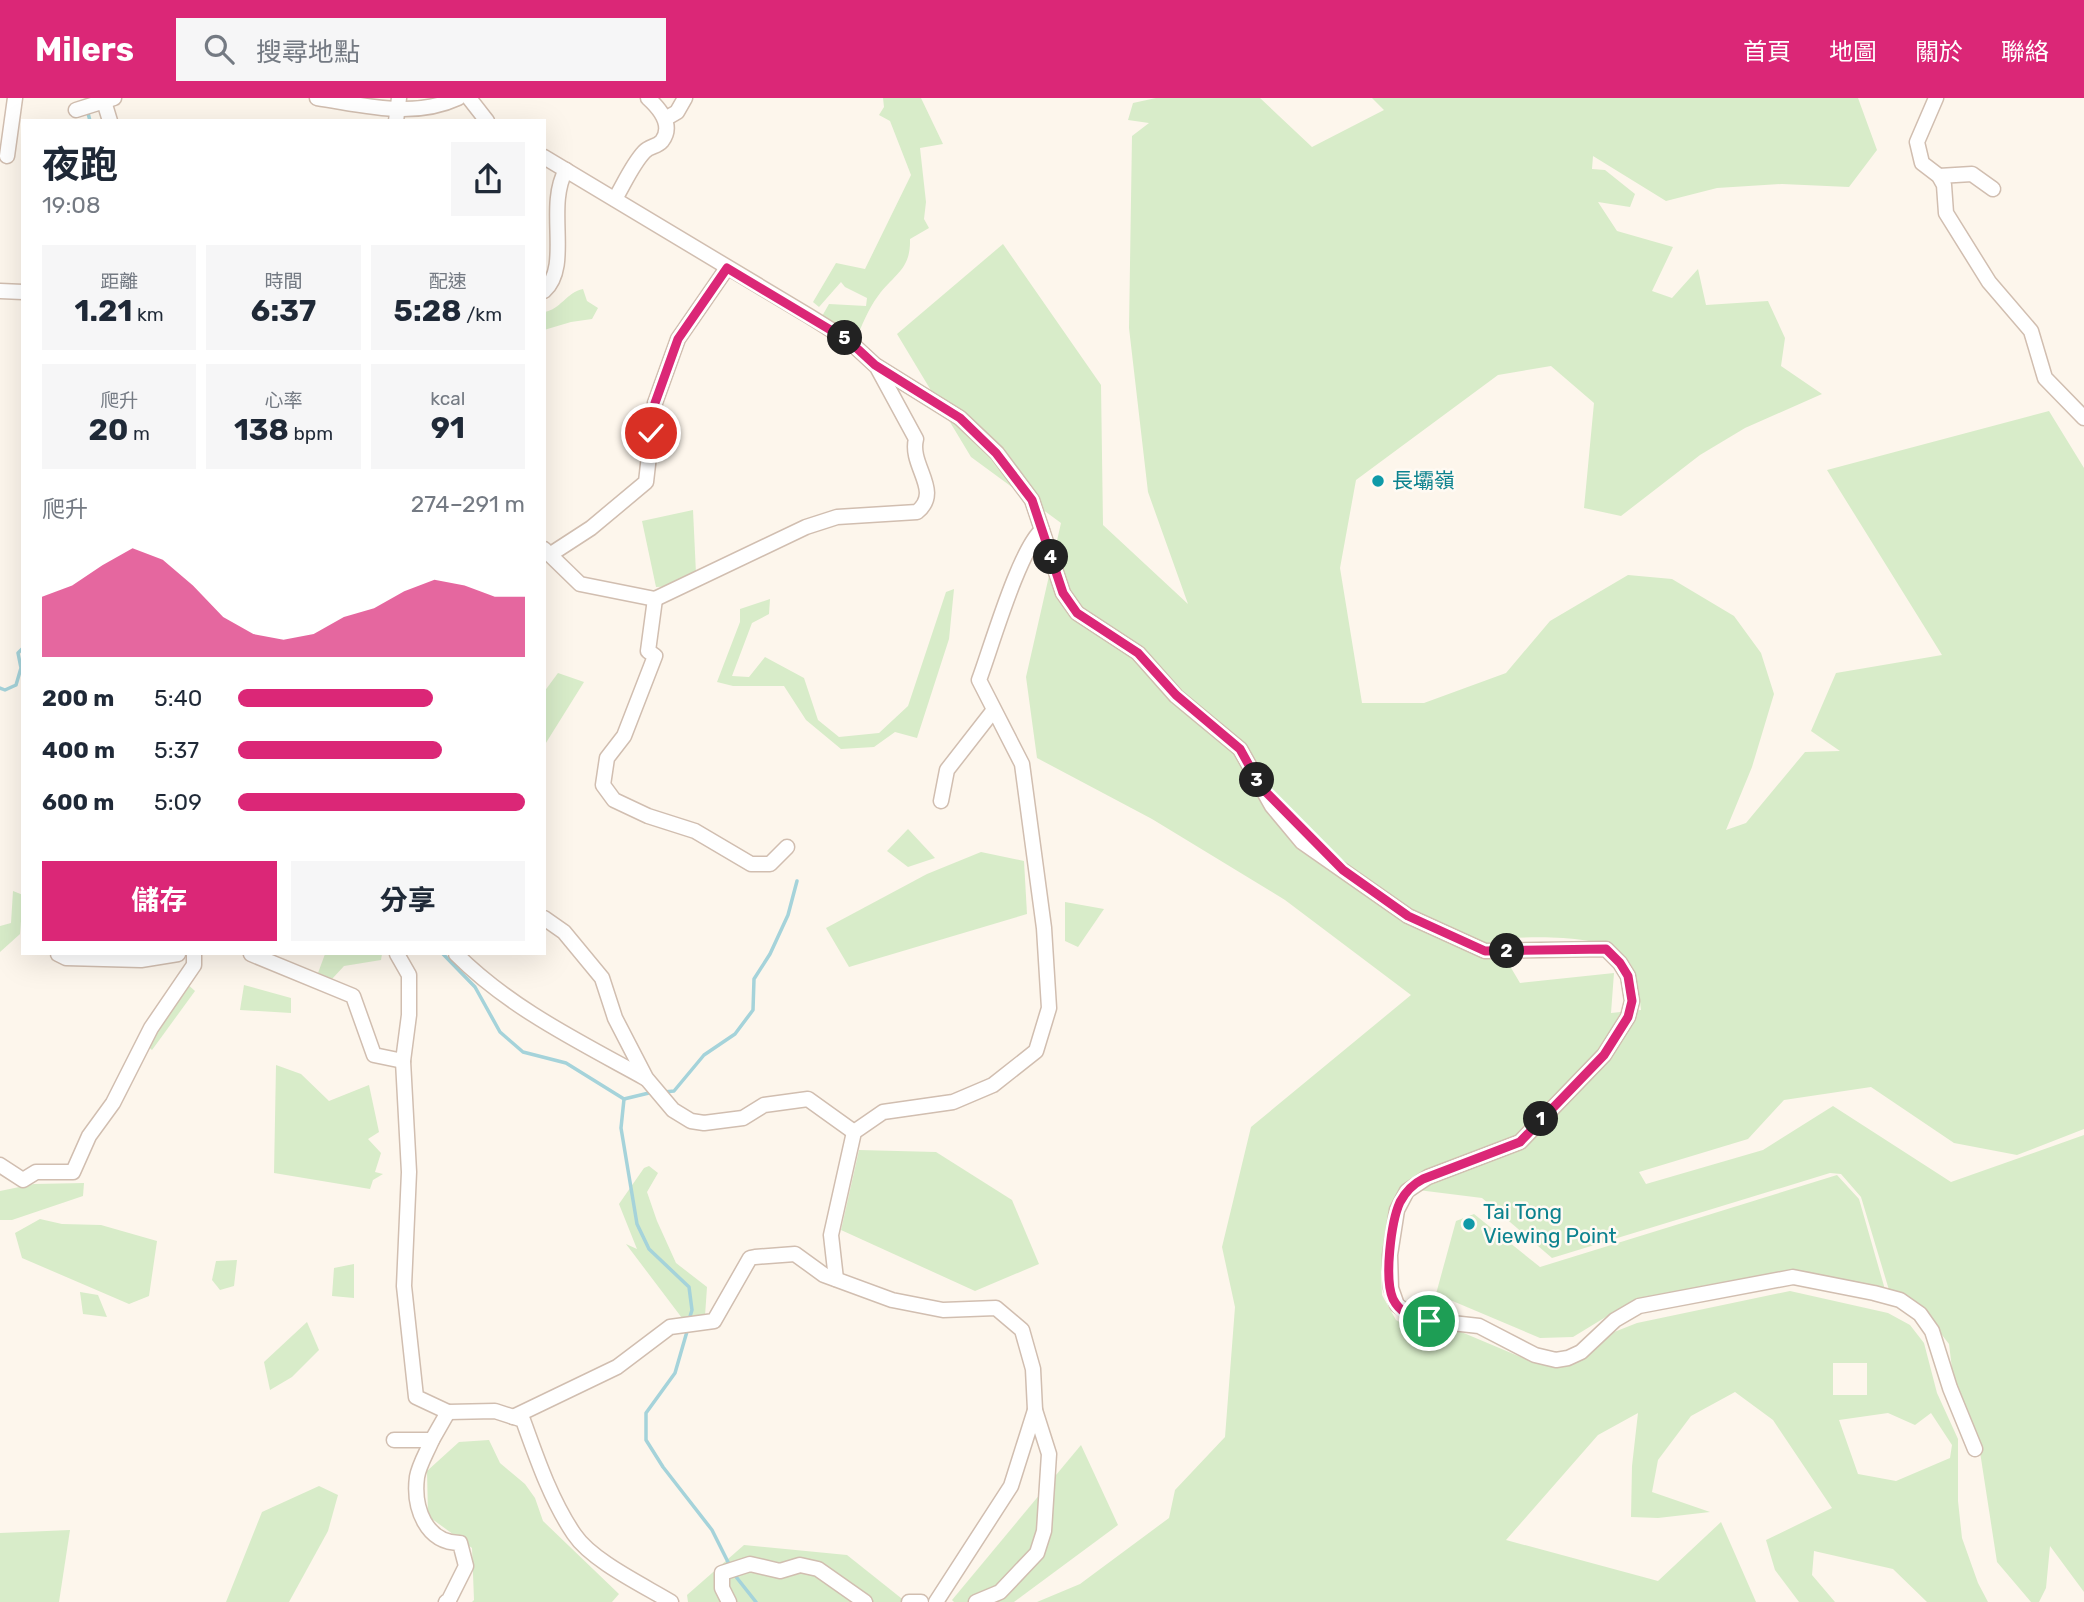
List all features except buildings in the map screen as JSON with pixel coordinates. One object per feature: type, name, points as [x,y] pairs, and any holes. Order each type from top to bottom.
[{"type":"street","points":[[7,156],[15,98]]},
{"type":"street","points":[[317,98],[398,110],[430,107],[458,98]]},
{"type":"street","points":[[469,98],[485,119]]},
{"type":"street","points":[[614,199],[645,150],[662,141],[665,119],[662,111],[648,98]]},
{"type":"street","points":[[665,119],[677,111],[685,98]]},
{"type":"street","points":[[1936,98],[1917,142],[1922,163],[1939,176],[1944,185],[1946,213],[1989,282],[2031,331],[2045,378],[2084,418]]},
{"type":"street","points":[[76,110],[107,99],[110,119]]},
{"type":"street","points":[[546,158],[849,341],[875,365],[960,418],[988,444],[1032,500],[1063,593],[1077,613],[1138,653],[1176,695],[1240,749],[1261,787],[1343,870],[1408,916],[1485,951],[1606,949],[1620,963],[1628,976],[1632,1001],[1628,1017],[1604,1055],[1524,1139],[1505,1150],[1428,1177],[1407,1191],[1397,1210],[1390,1255],[1391,1293],[1401,1309],[1422,1320],[1479,1326],[1535,1355],[1556,1360],[1577,1355],[1615,1320],[1639,1306],[1793,1277],[1874,1293],[1900,1300],[1920,1314],[1932,1331],[1950,1388],[1975,1449]]},
{"type":"street","points":[[546,288],[555,275],[556,196],[559,181],[566,170]]},
{"type":"street","points":[[1939,176],[1972,174],[1993,189]]},
{"type":"street","points":[[727,268],[678,339],[655,403],[646,482],[591,528],[548,552],[580,584],[655,599],[806,527],[837,517],[917,512],[926,506],[929,493],[913,450],[916,439],[895,395],[875,365]]},
{"type":"street","points":[[0,291],[21,292]]},
{"type":"street","points":[[836,1279],[831,1235],[854,1132],[883,1112],[953,1102],[993,1085],[1035,1051],[1049,1008],[1044,928],[1022,764],[979,680],[1027,554],[1042,530]]},
{"type":"street","points":[[1027,554],[1035,557],[1050,554]]},
{"type":"street","points":[[655,599],[648,651],[655,656],[624,736],[607,758],[603,785],[614,800],[648,816],[695,831],[751,864],[770,864],[787,847]]},
{"type":"street","points":[[941,801],[947,770],[993,711]]},
{"type":"street","points":[[546,919],[564,932],[602,978],[614,1018],[646,1078],[673,1111],[691,1121],[704,1123],[744,1118],[764,1105],[808,1100],[854,1132]]},
{"type":"street","points":[[60,955],[66,958],[141,960],[168,955]]},
{"type":"street","points":[[0,1165],[23,1180],[36,1172],[74,1172],[89,1136],[113,1103],[151,1028],[194,965],[194,955]]},
{"type":"street","points":[[253,955],[352,996],[374,1055],[402,1061]]},
{"type":"street","points":[[398,955],[409,975],[409,1015],[402,1061],[409,1172],[404,1286],[416,1397],[448,1412],[495,1411],[523,1420],[544,1477],[575,1536],[600,1558],[671,1602]]},
{"type":"street","points":[[457,955],[484,982],[537,1018],[646,1078]]},
{"type":"street","points":[[513,1417],[617,1367],[670,1327],[714,1321],[750,1258],[795,1254],[824,1275],[891,1300],[943,1310],[996,1308],[1022,1330],[1033,1368],[1035,1410],[1049,1454],[1044,1531],[1037,1553],[1000,1592],[976,1602]]},
{"type":"street","points":[[936,1602],[1011,1486],[1035,1410]]},
{"type":"street","points":[[446,1602],[466,1566],[460,1543],[448,1543],[426,1529],[418,1505],[417,1476],[432,1440],[448,1412]]},
{"type":"street","points":[[394,1440],[432,1440]]},
{"type":"street","points":[[729,1602],[722,1588],[722,1573],[750,1564],[780,1571],[800,1565],[818,1569],[865,1602]]},
{"type":"street","points":[[909,1602],[921,1602]]},
{"type":"green space","points":[[883,98],[921,98],[943,144],[920,148],[926,202],[924,219],[929,228],[910,239],[905,265],[874,301],[855,341],[838,326],[821,318],[829,304],[866,306],[867,298],[845,287],[841,282],[819,307],[813,302],[836,263],[865,269],[911,175],[890,121],[879,115],[884,107]]},
{"type":"green space","points":[[1156,98],[1260,98],[1312,147],[1384,110],[1372,98],[1858,98],[1877,150],[1849,187],[1782,184],[1717,188],[1666,201],[1593,156],[1592,169],[1605,170],[1635,194],[1630,207],[1598,202],[1617,231],[1673,247],[1652,291],[1672,298],[1698,269],[1706,305],[1768,301],[1785,338],[1781,366],[1822,394],[1745,428],[1700,455],[1621,516],[1584,508],[1594,403],[1551,366],[1498,375],[1356,480],[1340,568],[1362,703],[1424,703],[1506,673],[1550,621],[1628,575],[1672,579],[1734,616],[1761,653],[1774,694],[1752,767],[1726,830],[1746,823],[1805,752],[1840,751],[1811,731],[1836,673],[1942,655],[1827,470],[2049,411],[2084,468],[2084,1129],[2017,1155],[1954,1143],[1871,1087],[1784,1100],[1748,1139],[1639,1172],[1646,1184],[1763,1150],[1833,1106],[1951,1182],[2084,1135],[2084,1592],[2050,1546],[2046,1588],[2039,1602],[2031,1602],[1997,1562],[1978,1439],[1954,1385],[1949,1344],[1924,1312],[1907,1297],[1889,1290],[1861,1197],[1841,1174],[1830,1173],[1552,1258],[1482,1198],[1402,1188],[1392,1204],[1381,1272],[1382,1295],[1396,1320],[1410,1328],[1459,1331],[1535,1363],[1564,1365],[1609,1334],[1637,1323],[1790,1291],[1888,1313],[1910,1325],[1924,1343],[1937,1393],[1958,1439],[1958,1501],[1962,1538],[1978,1583],[1988,1602],[1927,1602],[1893,1569],[1814,1551],[1812,1575],[1835,1602],[1799,1602],[1775,1570],[1766,1540],[1832,1508],[1773,1420],[1735,1392],[1691,1416],[1658,1460],[1652,1492],[1710,1512],[1658,1518],[1631,1517],[1632,1466],[1638,1413],[1598,1435],[1506,1540],[1658,1581],[1721,1522],[1756,1602],[1037,1602],[1080,1584],[1169,1518],[1175,1490],[1225,1437],[1235,1307],[1222,1247],[1251,1127],[1411,995],[1285,900],[1152,819],[1037,758],[1026,677],[1061,523],[971,457],[897,334],[1003,244],[1101,385],[1103,525],[1188,604],[1148,492],[1129,328],[1132,136],[1149,123],[1128,120],[1133,103]],"holes":[[[1494,939],[1579,939],[1610,947],[1622,954],[1631,966],[1637,980],[1641,1010],[1611,1013],[1614,973],[1520,983]],[[1833,1363],[1867,1363],[1867,1395],[1833,1395]],[[1888,1413],[1915,1425],[1931,1413],[1952,1445],[1950,1458],[1896,1481],[1858,1474],[1839,1420]]]},
{"type":"green space","points":[[583,289],[587,301],[598,308],[592,319],[546,329],[546,312]]},
{"type":"green space","points":[[693,510],[696,574],[677,586],[656,587],[642,521]]},
{"type":"green space","points":[[954,589],[949,639],[917,738],[895,732],[874,747],[841,749],[806,720],[784,686],[733,686],[717,682],[740,622],[740,609],[770,599],[769,614],[752,623],[732,676],[749,677],[765,657],[804,678],[818,720],[839,737],[879,733],[908,706],[946,592]]},
{"type":"green space","points":[[558,673],[584,682],[546,743],[546,689]]},
{"type":"green space","points":[[908,829],[935,858],[908,867],[887,851]]},
{"type":"green space","points":[[981,852],[1024,861],[1027,914],[849,967],[826,928],[927,874]]},
{"type":"green space","points":[[13,891],[21,894],[20,934],[0,952],[0,926],[11,923]]},
{"type":"green space","points":[[1065,902],[1104,909],[1078,947],[1065,941]]},
{"type":"green space","points":[[325,955],[382,955],[381,960],[344,966],[332,979],[318,973]]},
{"type":"green space","points":[[186,983],[195,991],[152,1050],[146,1045]]},
{"type":"green space","points":[[244,985],[291,998],[291,1013],[240,1010]]},
{"type":"green space","points":[[276,1065],[301,1074],[329,1101],[369,1085],[379,1132],[368,1139],[381,1153],[375,1172],[383,1174],[373,1180],[370,1189],[274,1173]]},
{"type":"green space","points":[[859,1150],[936,1152],[1012,1200],[1039,1264],[975,1291],[841,1230]]},
{"type":"green space","points":[[649,1166],[658,1173],[647,1192],[676,1263],[707,1287],[705,1316],[682,1318],[626,1244],[637,1249],[619,1204],[644,1168]]},
{"type":"green space","points":[[1837,1175],[1859,1199],[1886,1293],[1762,1276],[1632,1301],[1573,1337],[1540,1338],[1436,1294],[1456,1221],[1474,1214],[1540,1267]]},
{"type":"green space","points":[[84,1183],[83,1196],[12,1220],[0,1220],[0,1191],[34,1184]]},
{"type":"green space","points":[[40,1219],[62,1224],[101,1225],[157,1241],[149,1296],[129,1304],[22,1258],[15,1233]]},
{"type":"green space","points":[[237,1260],[234,1286],[220,1290],[212,1280],[216,1261]]},
{"type":"green space","points":[[354,1264],[354,1298],[332,1296],[334,1268]]},
{"type":"green space","points":[[80,1292],[98,1295],[107,1317],[83,1314]]},
{"type":"green space","points":[[307,1322],[319,1350],[292,1377],[270,1390],[264,1362]]},
{"type":"green space","points":[[489,1440],[500,1463],[525,1484],[535,1498],[543,1521],[619,1594],[612,1602],[472,1602],[472,1548],[428,1516],[427,1471],[459,1442]]},
{"type":"green space","points":[[1081,1445],[1118,1525],[1014,1602],[954,1602],[952,1600]]},
{"type":"green space","points":[[319,1486],[338,1495],[328,1531],[289,1602],[226,1602],[262,1512]]},
{"type":"green space","points":[[70,1530],[59,1602],[0,1602],[0,1533]]},
{"type":"green space","points":[[744,1545],[847,1555],[906,1602],[688,1602],[687,1595]]},
{"type":"waterway","points":[[87,109],[90,119]]},
{"type":"waterway","points":[[21,650],[18,653],[21,668]]},
{"type":"waterway","points":[[0,688],[5,690],[16,685],[21,668]]},
{"type":"waterway","points":[[664,1092],[674,1091],[704,1055],[735,1034],[753,1010],[754,979],[770,954],[788,915],[797,881]]},
{"type":"waterway","points":[[444,955],[475,987],[500,1032],[523,1052],[566,1063],[624,1099],[653,1092]]},
{"type":"waterway","points":[[624,1099],[621,1128],[637,1224],[649,1249],[689,1287],[692,1310],[689,1320]]},
{"type":"waterway","points":[[688,1328],[675,1373],[646,1413],[646,1440],[663,1467],[712,1530],[730,1566]]},
{"type":"waterway","points":[[733,1573],[756,1602]]},
{"type":"place","name":"長壩嶺","points":[[1378,481]]},
{"type":"place","name":"Tai Tong Viewing Point","points":[[1469,1224]]},
{"type":"route","points":[[651,433],[655,403],[678,339],[727,268],[849,341],[875,365],[960,418],[996,453],[1032,500],[1063,593],[1077,613],[1138,653],[1176,695],[1240,749],[1261,787],[1343,870],[1408,916],[1485,951],[1606,949],[1620,963],[1628,976],[1632,1001],[1628,1017],[1604,1055],[1520,1142],[1513,1147],[1423,1179],[1407,1191],[1401,1201],[1391,1240],[1391,1293],[1405,1313],[1429,1321]]}]
